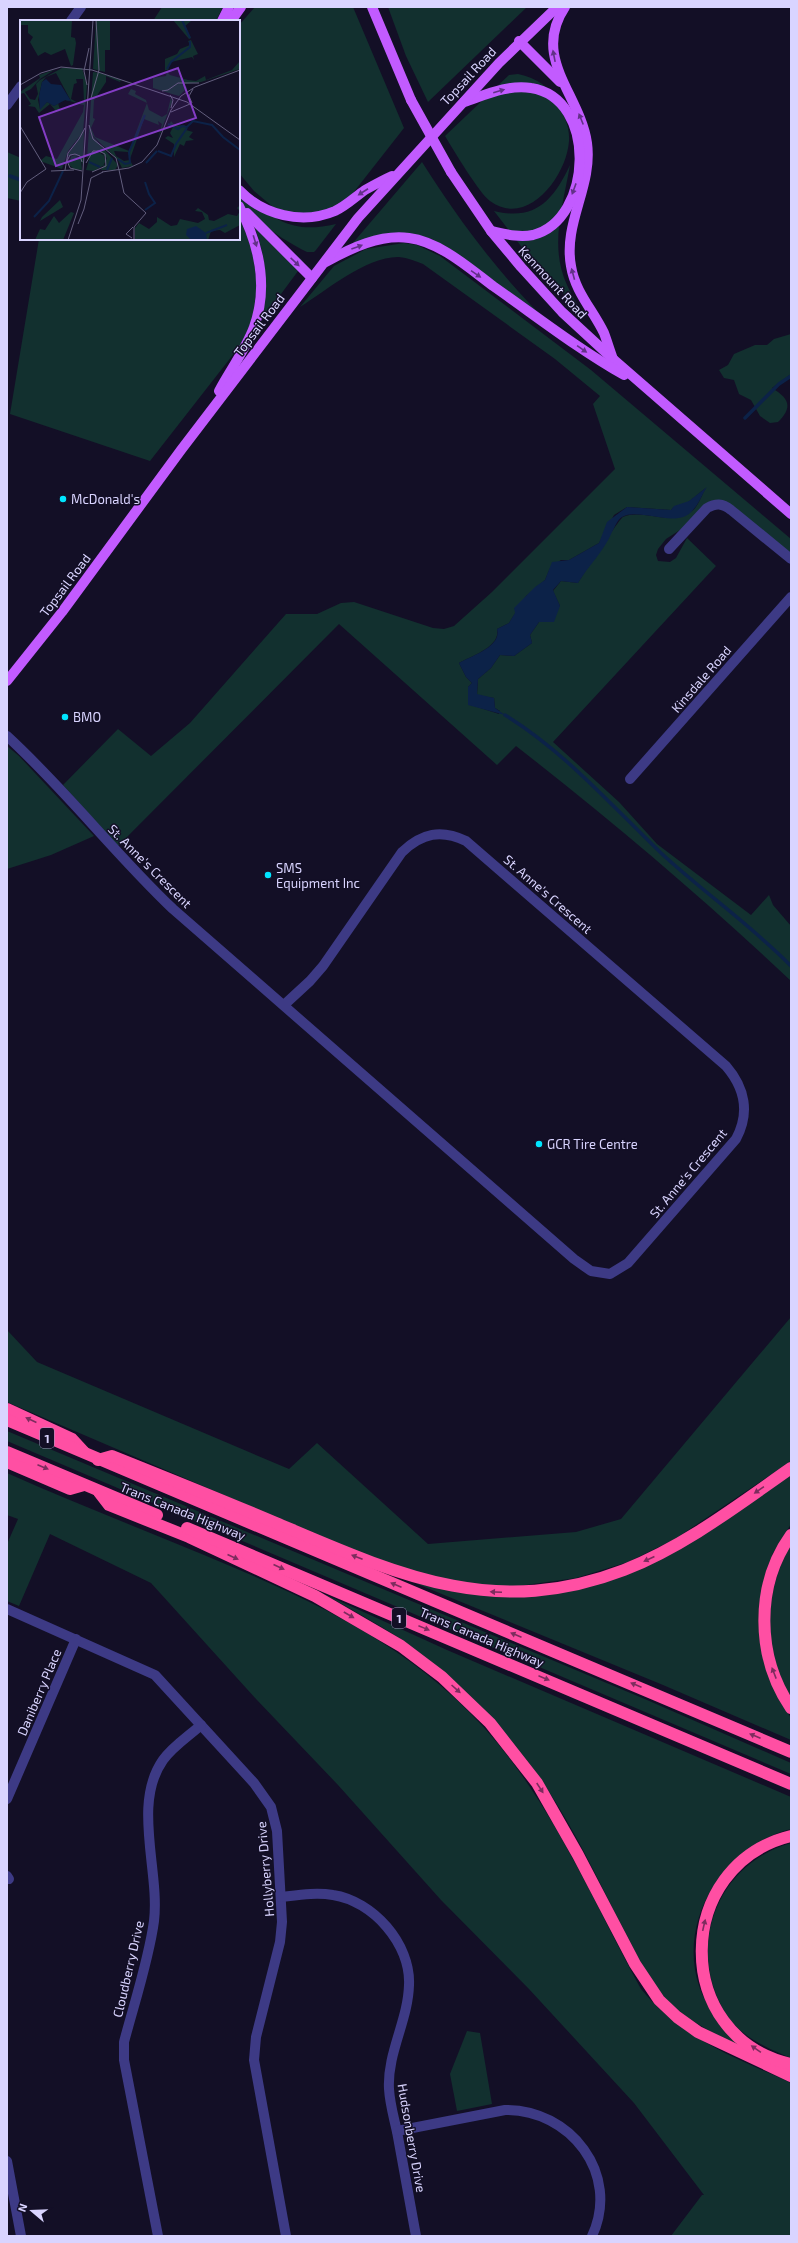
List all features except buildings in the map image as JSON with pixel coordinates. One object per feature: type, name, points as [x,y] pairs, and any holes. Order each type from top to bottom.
[{"type":"highway","points":[[7,1409],[72,1439],[86,1455]]},
{"type":"highway","name":"Trans Canada Highway","points":[[7,1420],[98,1460],[226,1511],[351,1566],[791,1752]]},
{"type":"highway","name":"Trans Canada Highway","points":[[7,1452],[791,1784]]},
{"type":"highway","points":[[98,1460],[112,1456],[403,1574],[459,1588],[504,1592],[540,1590],[572,1585],[609,1575],[635,1565],[695,1533],[791,1468]]},
{"type":"highway","points":[[7,1462],[70,1490],[84,1485]]},
{"type":"highway","points":[[99,1492],[109,1505],[258,1568],[332,1605],[401,1646],[442,1677],[490,1723],[537,1783],[635,1964],[659,2000],[677,2017],[698,2032],[791,2076]]},
{"type":"highway","points":[[791,1535],[777,1558],[771,1576],[764,1615],[765,1634],[772,1666],[791,1708]]},
{"type":"highway","points":[[791,1836],[760,1848],[730,1872],[712,1902],[705,1920],[701,1941],[704,1981],[718,2012],[741,2038],[775,2060],[791,2066]]},
{"type":"main road","points":[[222,20],[229,7]]},
{"type":"main road","points":[[232,20],[241,7]]},
{"type":"main road","name":"Kenmount Road","points":[[372,7],[411,100],[451,172],[491,231],[542,291],[613,359],[791,514]]},
{"type":"main road","name":"Topsail Road","points":[[7,680],[62,612],[204,420],[358,218],[397,173],[519,42],[557,7]]},
{"type":"main road","points":[[565,7],[555,24],[552,48],[555,63],[584,127],[588,154],[586,178],[570,237],[571,267],[581,296],[604,334],[613,359]]},
{"type":"main road","points":[[519,42],[557,78],[567,92]]},
{"type":"main road","points":[[462,103],[508,88],[533,88],[550,95],[563,106],[572,121],[578,136],[580,159],[576,186],[569,201],[556,220],[546,230],[532,235],[517,236],[491,231]]},
{"type":"main road","points":[[240,191],[250,200],[266,209],[285,215],[308,217],[339,209],[365,190],[397,173]]},
{"type":"main road","points":[[240,206],[312,278]]},
{"type":"main road","points":[[204,420],[250,337],[260,305],[261,271],[258,250],[254,237],[240,207]]},
{"type":"main road","points":[[322,264],[346,251],[378,240],[400,237],[421,241],[457,260],[584,351],[644,386]]},
{"type":"street","points":[[71,20],[81,7]]},
{"type":"street","points":[[9,99],[20,87]]},
{"type":"street","points":[[669,549],[707,508],[714,504],[720,504],[731,510],[791,559]]},
{"type":"street","name":"Kinsdale Road","points":[[630,779],[791,597]]},
{"type":"street","name":"St. Anne's Crescent","points":[[7,736],[47,776],[142,880],[284,1005],[574,1259],[583,1266],[600,1274],[610,1274],[628,1263],[736,1138],[744,1119],[745,1108],[743,1096],[734,1075],[726,1066],[472,846],[456,836],[432,834],[412,843],[402,852],[323,966],[310,981],[284,1005]]},
{"type":"street","name":"Hollyberry Drive","points":[[7,1609],[155,1675],[254,1784],[271,1807],[277,1831],[282,1932],[256,2037],[254,2060],[286,2236]]},
{"type":"street","name":"Daniberry Place","points":[[7,1799],[76,1639]]},
{"type":"street","name":"Cloudberry Drive","points":[[158,2236],[124,2060],[124,2042],[154,1920],[148,1803],[152,1781],[157,1770],[170,1752],[201,1725]]},
{"type":"street","name":"Hudsonberry Drive","points":[[281,1897],[317,1894],[334,1895],[362,1905],[384,1925],[400,1948],[406,1961],[409,1985],[389,2075],[391,2103],[416,2236]]},
{"type":"street","points":[[397,2131],[505,2110],[521,2110],[548,2118],[563,2127],[576,2138],[585,2151],[596,2174],[601,2201],[599,2216],[592,2236]]},
{"type":"street","points":[[7,2161],[21,2236]]},
{"type":"green space","points":[[162,7],[223,7],[216,20],[154,20]]},
{"type":"green space","points":[[255,7],[353,7],[404,128],[335,216],[306,218],[273,207],[254,191],[240,174],[240,24]]},
{"type":"green space","points":[[388,7],[527,7],[428,102],[406,56]]},
{"type":"green space","points":[[518,74],[531,78],[542,84],[555,97],[569,131],[569,141],[567,154],[561,169],[543,194],[531,203],[518,208],[504,208],[490,201],[479,189],[445,136],[509,75]]},
{"type":"green space","points":[[7,152],[20,158],[20,201],[7,198]]},
{"type":"green space","points":[[422,162],[451,206],[482,248],[515,288],[552,326],[432,239],[408,233],[394,233],[352,244]]},
{"type":"green space","points":[[570,165],[559,226],[559,256],[567,285],[583,315],[524,250],[494,211],[521,213],[532,210],[541,205],[557,189]]},
{"type":"green space","points":[[240,189],[261,208],[282,221],[293,225],[306,227],[320,227],[336,224],[314,252],[307,252],[270,230],[245,207],[240,200]]},
{"type":"green space","points":[[240,220],[246,233],[255,266],[256,300],[247,332],[239,347],[150,461],[10,414],[39,240],[240,240]]},
{"type":"green space","points":[[253,224],[301,259],[304,263],[261,321],[265,296],[265,272],[264,260],[258,236]]},
{"type":"green space","points":[[404,243],[417,245],[440,256],[591,370],[791,539],[791,554],[725,501],[666,539],[658,549],[656,555],[658,561],[670,562],[676,558],[687,538],[716,566],[553,742],[619,802],[657,844],[751,915],[769,895],[773,905],[791,926],[791,981],[758,950],[622,831],[516,746],[497,765],[339,624],[118,846],[63,785],[118,729],[151,756],[190,723],[286,614],[317,614],[341,603],[354,602],[433,628],[444,629],[454,626],[492,592],[615,469],[593,404],[600,396],[555,359],[423,264],[399,257],[387,258],[374,262],[348,275],[300,307],[334,266],[366,249]],"holes":[[[706,488],[694,509],[684,515],[666,518],[639,515],[623,517],[578,583],[561,581],[553,591],[560,606],[539,622],[530,635],[532,643],[514,656],[500,655],[491,668],[478,679],[477,695],[494,698],[495,708],[500,711],[499,714],[468,704],[468,687],[472,683],[466,677],[459,663],[490,646],[497,635],[497,629],[509,623],[526,596],[545,580],[550,568],[561,560],[569,560],[599,543],[614,515],[627,507],[671,510],[688,502]]]},
{"type":"green space","points":[[791,334],[791,374],[772,388],[782,395],[787,403],[787,407],[783,416],[778,422],[770,423],[760,416],[751,400],[739,394],[734,380],[724,378],[719,370],[728,365],[734,354],[755,345],[767,345],[774,339]]},
{"type":"green space","points":[[7,746],[19,756],[94,836],[51,855],[7,869]]},
{"type":"green space","points":[[791,1317],[791,1461],[675,1539],[628,1562],[576,1578],[511,1587],[440,1580],[359,1553],[7,1402],[7,1330],[37,1362],[289,1469],[317,1443],[428,1544],[576,1532],[621,1519]]},
{"type":"green space","points":[[7,1431],[647,1700],[791,1763],[791,1774],[7,1441]]},
{"type":"green space","points":[[7,1473],[204,1555],[332,1613],[372,1636],[410,1661],[445,1690],[479,1722],[510,1759],[529,1786],[564,1842],[641,1989],[657,2006],[691,2034],[729,2055],[791,2083],[791,2236],[671,2236],[702,2195],[704,2195],[634,2103],[529,1989],[441,1900],[338,1785],[257,1700],[151,1583],[50,1534],[19,1606],[7,1601],[7,1544],[18,1519],[7,1515]]},
{"type":"green space","points":[[791,1474],[791,1524],[773,1553],[766,1571],[760,1603],[782,1704],[791,1718],[791,1740],[663,1685],[415,1583],[463,1593],[504,1597],[526,1597],[603,1582]]},
{"type":"green space","points":[[791,1544],[791,1698],[782,1680],[775,1660],[771,1641],[770,1621],[771,1601],[776,1581],[782,1562]]},
{"type":"green space","points":[[324,1594],[447,1650],[791,1797],[791,1829],[767,1838],[746,1851],[727,1868],[712,1888],[701,1911],[695,1935],[694,1961],[699,1986],[716,2019],[740,2046],[694,2022],[670,2003],[656,1986],[638,1958],[586,1855],[566,1819],[529,1763],[496,1723],[459,1686],[419,1652],[389,1631]]},
{"type":"green space","points":[[791,1843],[791,2058],[755,2041],[732,2022],[726,2014],[714,1989],[708,1962],[709,1936],[715,1912],[727,1889],[743,1869],[765,1854]]},
{"type":"green space","points":[[467,2031],[480,2033],[492,2104],[457,2111],[450,2074]]},
{"type":"water","points":[[707,487],[695,508],[686,516],[669,518],[639,514],[620,518],[609,539],[578,583],[561,581],[553,590],[560,606],[554,622],[539,622],[530,635],[532,643],[514,656],[500,655],[491,668],[478,679],[477,694],[494,698],[495,708],[505,715],[468,705],[468,687],[472,683],[466,677],[459,663],[478,654],[495,641],[497,629],[509,623],[515,613],[514,608],[535,587],[545,580],[552,562],[569,560],[599,543],[607,522],[627,507],[671,510],[674,506],[689,501]]},
{"type":"waterway","points":[[10,176],[20,180]]},
{"type":"waterway","points":[[745,418],[779,384],[791,376]]},
{"type":"waterway","points":[[505,715],[548,745],[661,853],[760,937],[791,966]]},
{"type":"place","name":"McDonald's","points":[[63,499]]},
{"type":"place","name":"BMO","points":[[65,717]]},
{"type":"place","name":"SMS Equipment Inc","points":[[268,875]]},
{"type":"place","name":"GCR Tire Centre","points":[[539,1144]]}]
